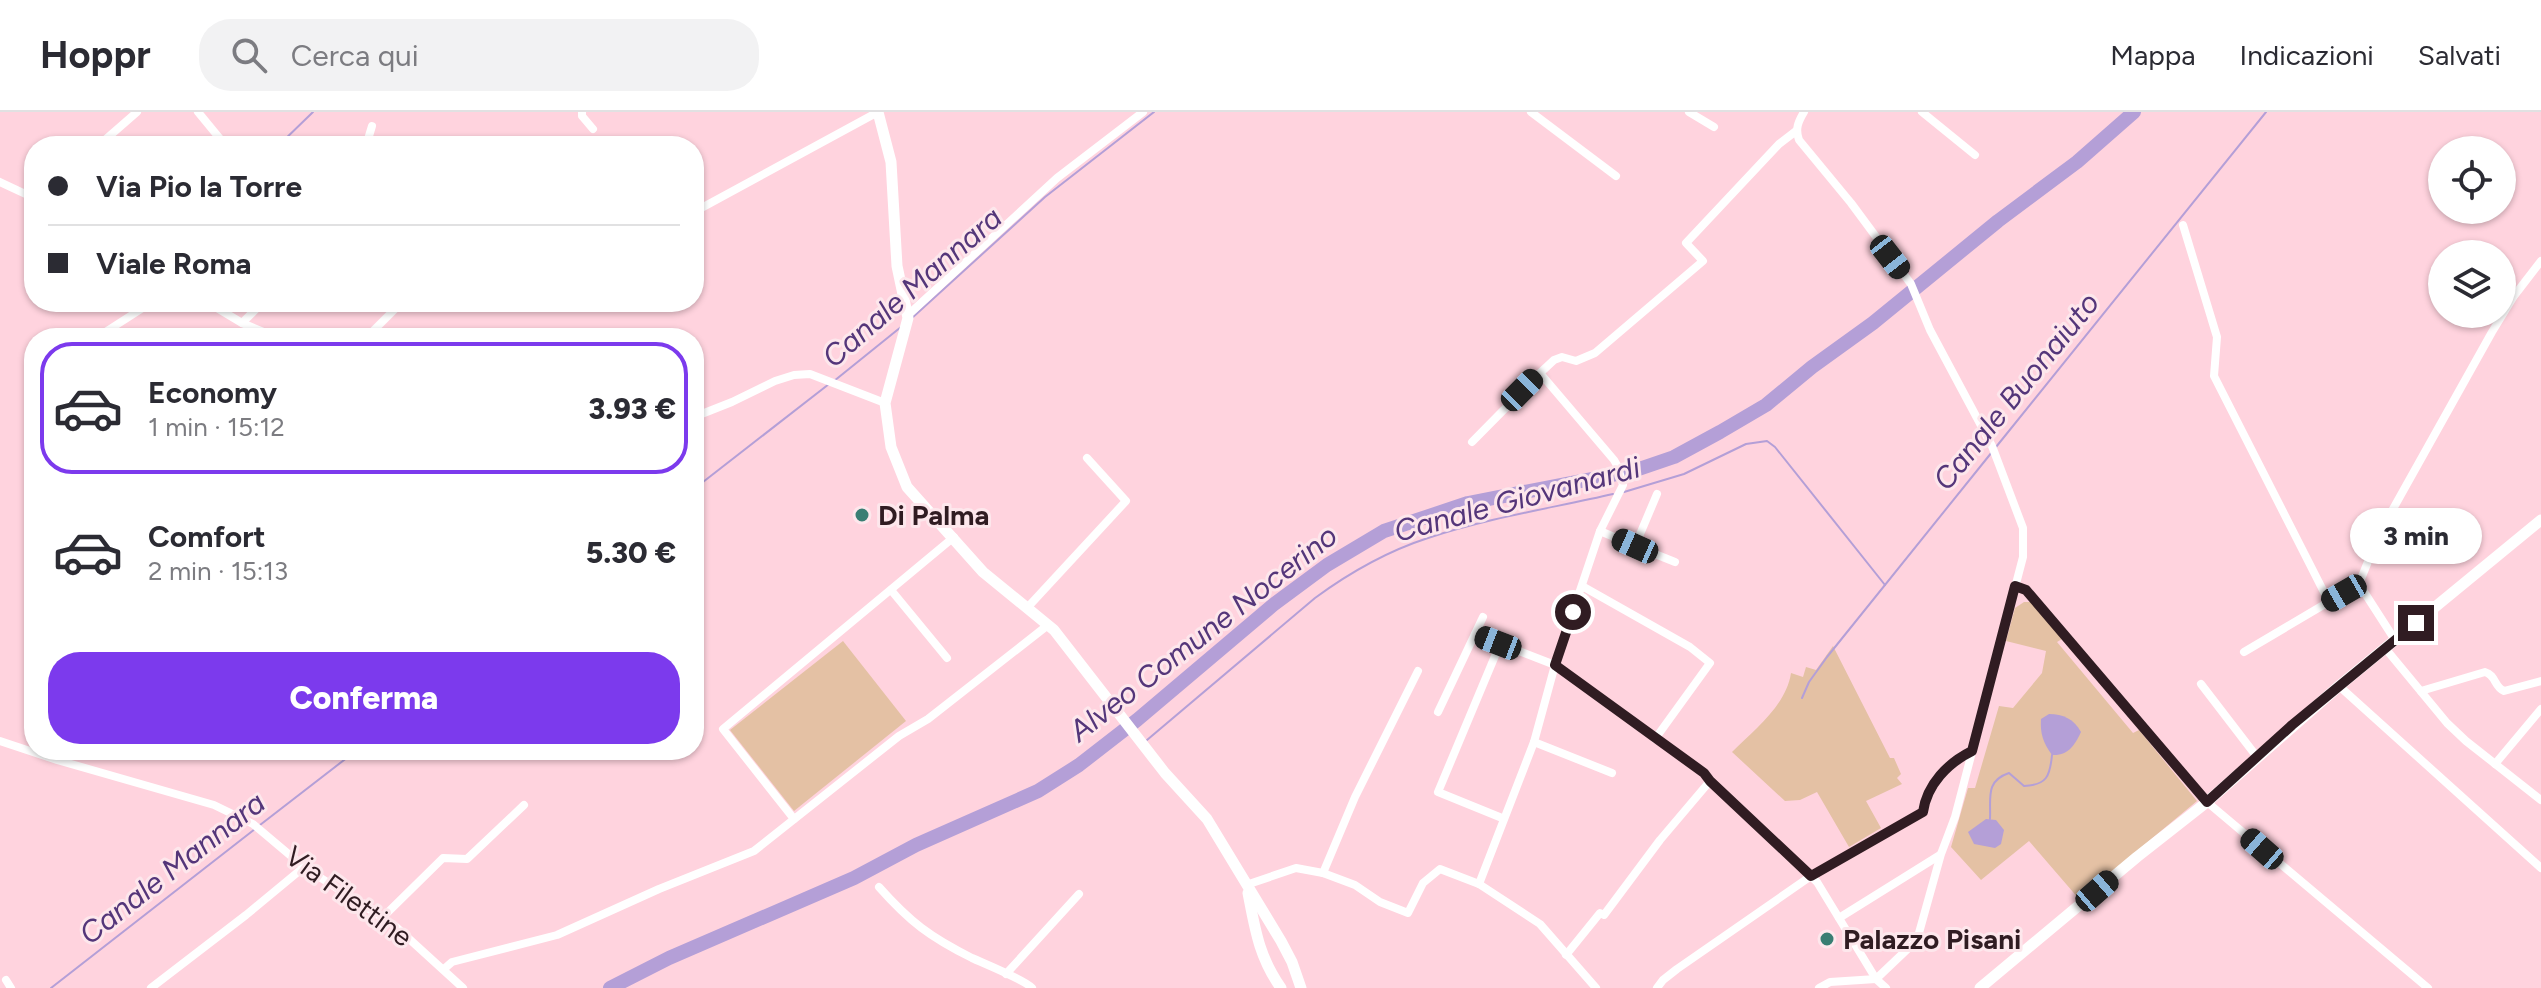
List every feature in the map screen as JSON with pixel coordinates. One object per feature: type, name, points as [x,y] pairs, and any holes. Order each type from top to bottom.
[{"type":"main road","points":[[878,112],[891,162],[897,266],[908,321],[885,403],[891,447],[907,487],[983,572],[1048,625],[1207,819],[1288,954],[1299,987]]},
{"type":"main road","points":[[1980,988],[2207,802],[2339,686],[2541,520]]},
{"type":"main road","points":[[1246,885],[1260,950],[1266,966],[1281,988]]},
{"type":"main road","points":[[1266,966],[1271,958],[1281,953],[1288,954]]},
{"type":"street","points":[[109,136],[137,112]]},
{"type":"street","points":[[198,112],[218,136]]},
{"type":"street","points":[[582,112],[593,129]]},
{"type":"street","points":[[704,207],[878,112]]},
{"type":"street","points":[[908,321],[1051,182],[1143,112]]},
{"type":"street","points":[[1531,112],[1616,176]]},
{"type":"street","points":[[1689,112],[1714,127]]},
{"type":"street","points":[[1472,442],[1554,360],[1562,357],[1576,361],[1595,353],[1703,261],[1686,243],[1779,144],[1796,131],[1804,112]]},
{"type":"street","points":[[1922,112],[1975,155]]},
{"type":"street","points":[[369,136],[372,126]]},
{"type":"street","points":[[1796,131],[1804,149],[1851,203],[1911,284],[1930,330],[1994,451],[2023,528],[2023,557],[1955,817],[1941,854],[1917,940],[1876,979],[1830,982],[1819,988]]},
{"type":"street","points":[[0,182],[24,193]]},
{"type":"street","points":[[2183,225],[2217,337],[2214,376],[2329,602]]},
{"type":"street","points":[[2244,652],[2359,584],[2379,534],[2492,332],[2541,261]]},
{"type":"street","points":[[112,328],[136,312]]},
{"type":"street","points":[[224,312],[254,328]]},
{"type":"street","points":[[242,323],[253,312]]},
{"type":"street","points":[[376,328],[392,312]]},
{"type":"street","points":[[1479,884],[1534,742],[1555,665],[1600,531],[1623,485],[1618,467],[1540,373]]},
{"type":"street","points":[[704,413],[775,381],[810,374],[885,403]]},
{"type":"street","points":[[1027,608],[1126,501],[1087,458]]},
{"type":"street","points":[[1635,546],[1657,494]]},
{"type":"street","points":[[1600,531],[1675,562]]},
{"type":"street","points":[[794,819],[723,729],[954,537]]},
{"type":"street","points":[[2359,584],[2390,644],[2421,691],[2457,732],[2541,800]]},
{"type":"street","points":[[1582,586],[1690,647],[1710,663],[1655,739]]},
{"type":"street","points":[[2015,586],[2026,590],[2207,802],[2428,988]]},
{"type":"street","points":[[891,590],[947,658]]},
{"type":"street","points":[[1438,712],[1483,617]]},
{"type":"street","points":[[444,969],[452,962],[557,935],[754,851],[899,736],[928,719],[1048,625]]},
{"type":"street","points":[[1475,634],[1555,665],[1704,773],[1811,876],[1876,979],[1886,988]]},
{"type":"street","points":[[1500,644],[1438,792],[1502,818]]},
{"type":"street","points":[[1323,873],[1365,776],[1418,671]]},
{"type":"street","points":[[2421,691],[2485,672],[2492,675],[2497,687],[2504,691],[2541,681]]},
{"type":"street","points":[[2201,684],[2257,757]]},
{"type":"street","points":[[2339,686],[2541,868]]},
{"type":"street","points":[[2495,764],[2541,709]]},
{"type":"street","name":"Via Filettine","points":[[0,741],[24,749]]},
{"type":"street","points":[[1534,742],[1612,773]]},
{"type":"street","points":[[1657,988],[1677,969],[1811,876],[1923,812],[1924,801],[1945,769],[1972,751]]},
{"type":"street","name":"Via Filettine","points":[[57,760],[214,805],[256,827],[304,867],[383,917],[463,988]]},
{"type":"street","points":[[1566,955],[1600,913],[1604,915],[1660,840],[1710,781]]},
{"type":"street","points":[[383,917],[443,858],[467,859],[524,805]]},
{"type":"street","points":[[1839,918],[1941,854]]},
{"type":"street","points":[[151,988],[304,867]]},
{"type":"street","points":[[1246,885],[1296,868],[1323,873],[1355,885],[1380,902],[1408,913],[1423,883],[1440,869],[1479,884],[1540,924],[1596,988]]},
{"type":"street","points":[[879,887],[920,928],[1026,982],[1032,988]]},
{"type":"street","points":[[1006,974],[1079,894]]},
{"type":"shaded area","points":[[2024,602],[2032,602],[2062,639],[2057,642],[2133,733],[2139,730],[2197,801],[2079,899],[2029,841],[1981,880],[1951,847],[1968,788],[1975,788],[1999,706],[2013,708],[2042,673],[2046,651],[2006,641],[2015,608]]},
{"type":"shaded area","points":[[843,641],[906,721],[794,811],[730,730]]},
{"type":"shaded area","points":[[1833,646],[1890,758],[1894,758],[1901,774],[1897,778],[1902,784],[1866,801],[1881,828],[1849,847],[1817,792],[1800,800],[1785,801],[1732,752],[1776,707],[1791,673],[1803,677],[1806,667],[1816,670]]},
{"type":"shaded area","points":[[2049,714],[2068,718],[2081,732],[2067,752],[2062,754],[2052,755],[2043,738],[2041,719]]},
{"type":"shaded area","points":[[1986,819],[1996,820],[2004,830],[2001,844],[1995,848],[1974,844],[1968,832]]},
{"type":"waterway","points":[[288,136],[313,112]]},
{"type":"waterway","name":"Canale Mannara","points":[[912,318],[1045,197],[1154,112]]},
{"type":"waterway","name":"Alveo Comune Nocerino","points":[[610,988],[669,958],[854,878],[916,845],[1038,791],[1079,765],[1137,720],[1273,605],[1327,565],[1384,531],[1468,503],[1633,471],[1674,457],[1720,432],[1766,405],[1873,323],[1998,221],[2077,162],[2134,112]]},
{"type":"waterway","name":"Canale Buonaiuto","points":[[1996,447],[2266,112]]},
{"type":"waterway","name":"Canale Mannara","points":[[834,381],[901,327]]},
{"type":"waterway","name":"Canale Mannara","points":[[704,481],[829,384]]},
{"type":"waterway","name":"Canale Giovanardi","points":[[1624,492],[1684,474],[1746,444],[1767,441],[1885,585]]},
{"type":"waterway","name":"Canale Buonaiuto","points":[[1802,698],[1827,657],[1992,452]]},
{"type":"waterway","name":"Canale Giovanardi","points":[[1147,740],[1315,598],[1369,564],[1398,549],[1451,531],[1613,494]]},
{"type":"waterway","points":[[1990,819],[1991,791],[1996,781],[2009,773],[2024,786],[2038,784],[2048,774],[2052,755]]},
{"type":"waterway","name":"Canale Mannara","points":[[260,825],[344,760]]},
{"type":"waterway","name":"Canale Mannara","points":[[51,988],[255,829]]},
{"type":"place","name":"Di Palma","points":[[862,515]]},
{"type":"place","name":"Palazzo Pisani","points":[[1827,939]]},
{"type":"route","points":[[1573,612],[1555,665],[1704,773],[1811,876],[1923,812],[1924,801],[1945,769],[1972,751],[2015,586],[2026,590],[2207,802],[2292,725],[2416,623]]}]
